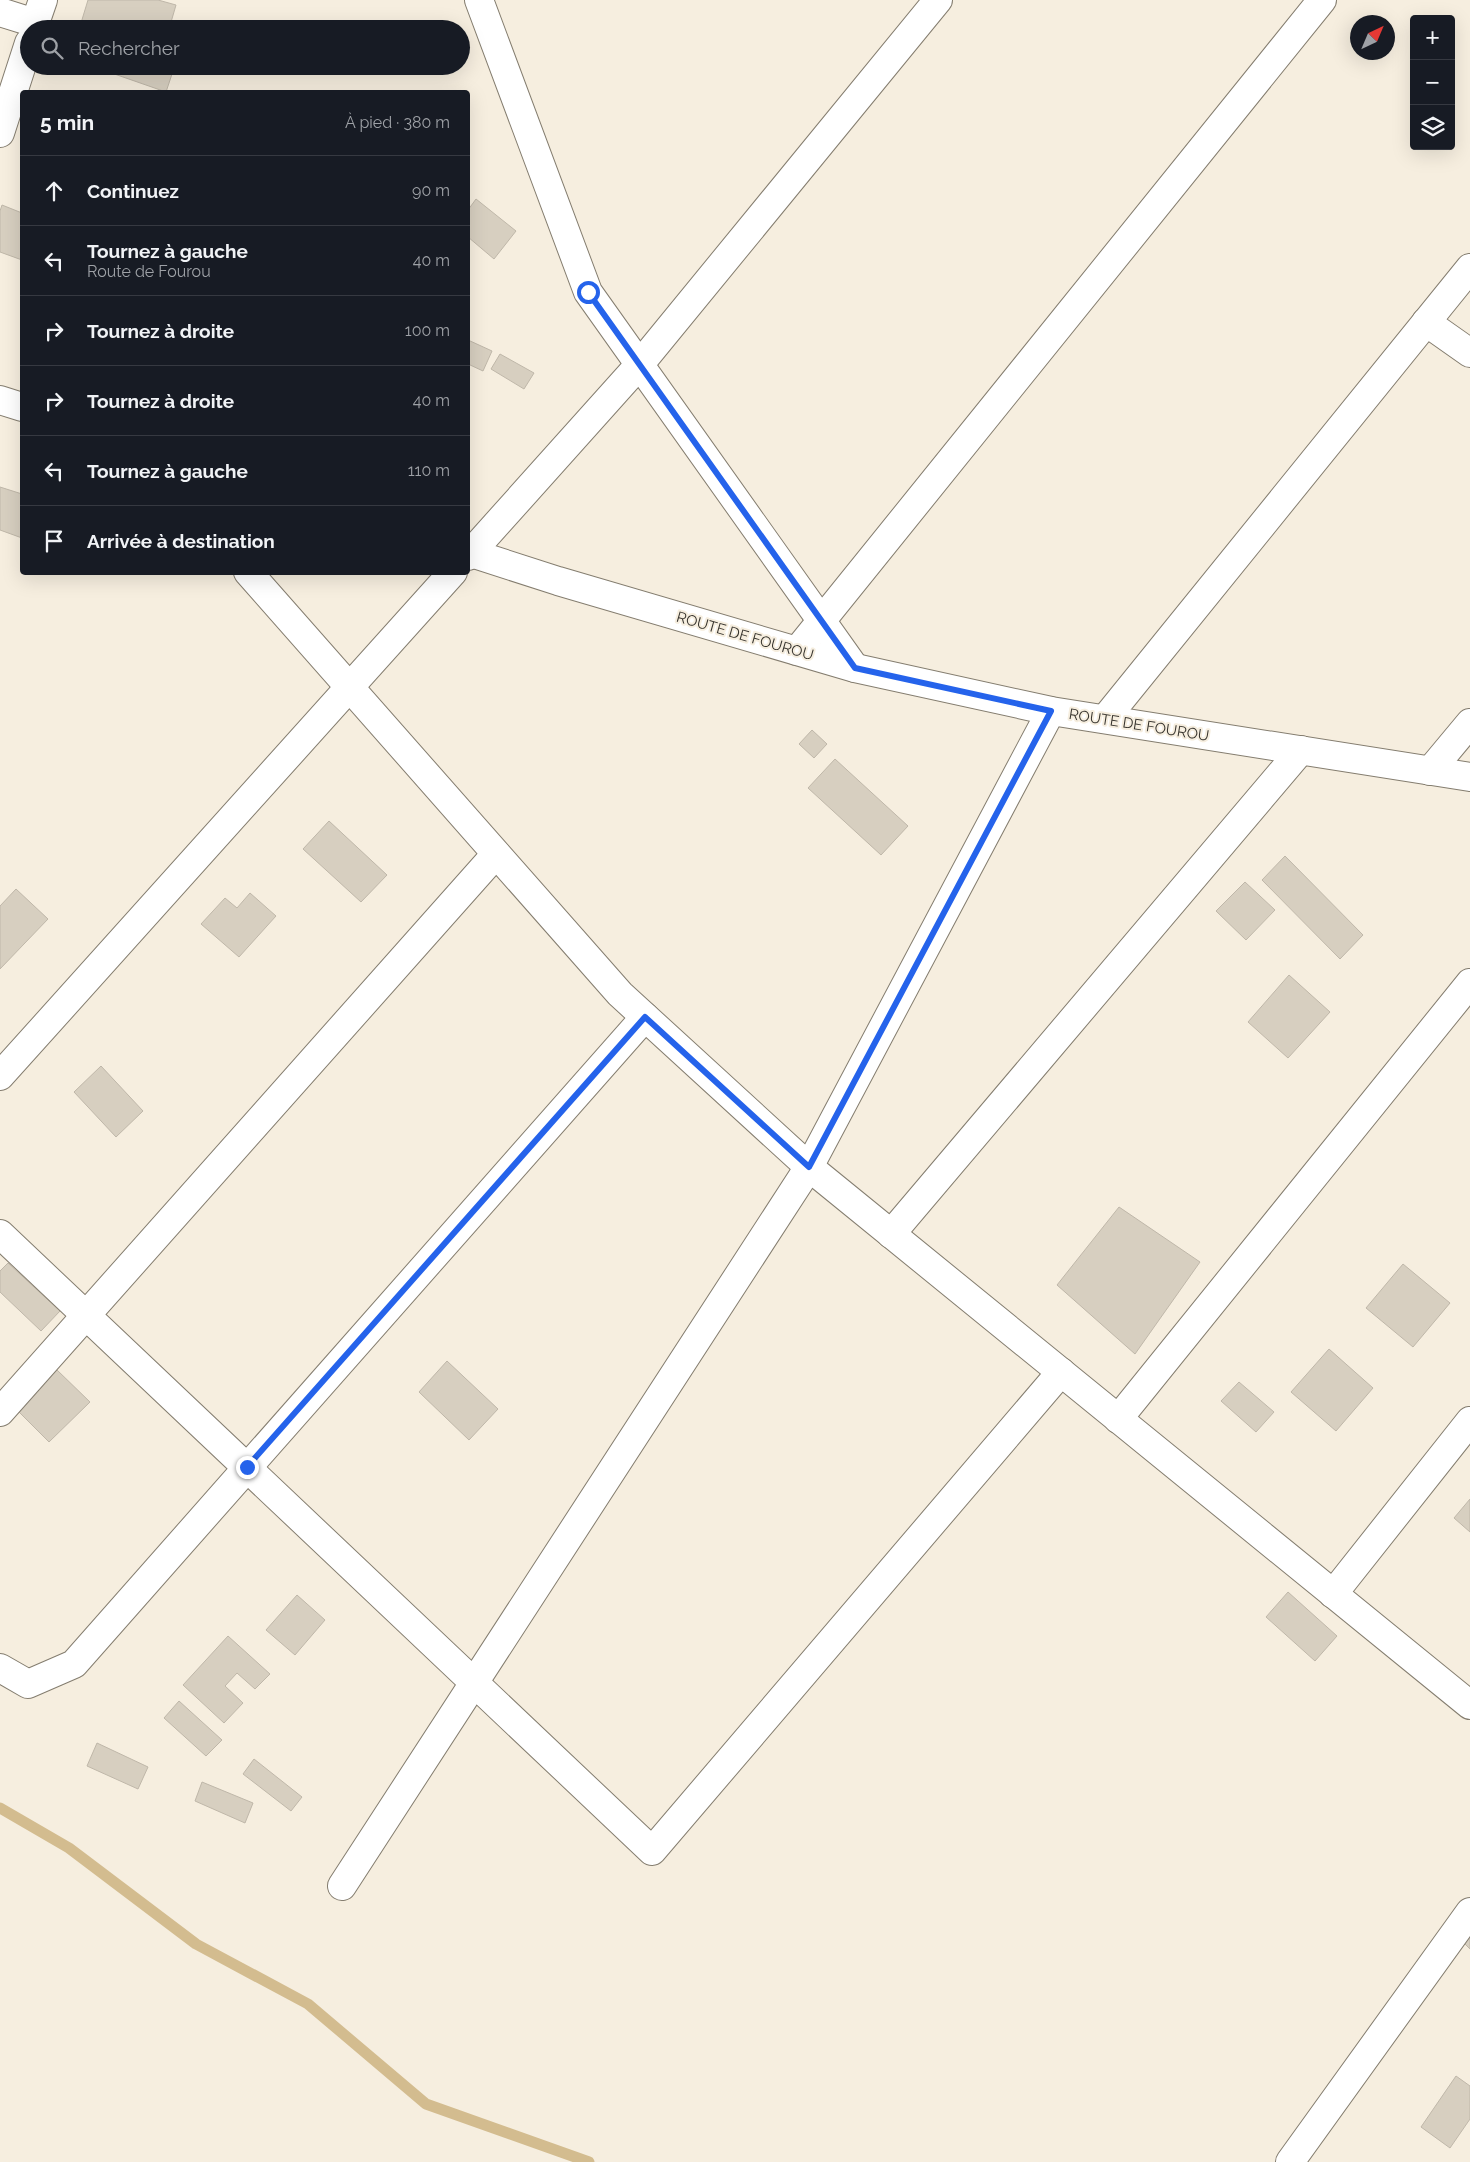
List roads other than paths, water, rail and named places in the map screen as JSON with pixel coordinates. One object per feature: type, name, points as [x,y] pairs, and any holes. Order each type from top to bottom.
[{"type":"street","points":[[479,0],[588,292],[855,668]]},
{"type":"street","points":[[470,551],[640,364],[938,0]]},
{"type":"street","points":[[797,651],[1322,0]]},
{"type":"street","points":[[0,12],[23,20]]},
{"type":"street","points":[[0,133],[20,71]]},
{"type":"street","points":[[1105,719],[1470,268]]},
{"type":"street","points":[[1426,322],[1470,353]]},
{"type":"street","points":[[0,400],[20,406]]},
{"type":"street","name":"ROUTE DE FOUROU","points":[[470,554],[855,668],[1051,711],[1470,778]]},
{"type":"street","points":[[251,575],[620,994],[809,1167],[1470,1705]]},
{"type":"street","points":[[0,1076],[450,575]]},
{"type":"street","points":[[342,1886],[809,1167],[1051,711]]},
{"type":"street","points":[[1430,771],[1470,723]]},
{"type":"street","points":[[891,1234],[1301,750]]},
{"type":"street","points":[[0,1412],[496,854]]},
{"type":"street","points":[[1118,1419],[1470,983]]},
{"type":"street","points":[[0,1668],[28,1684],[74,1664],[645,1017]]},
{"type":"street","points":[[0,1234],[652,1850],[1061,1372]]},
{"type":"street","points":[[1333,1594],[1470,1421]]},
{"type":"street","points":[[1290,2162],[1470,1912]]},
{"type":"waterway","points":[[0,1808],[69,1848],[196,1944],[308,2004],[426,2104],[589,2162]]}]
